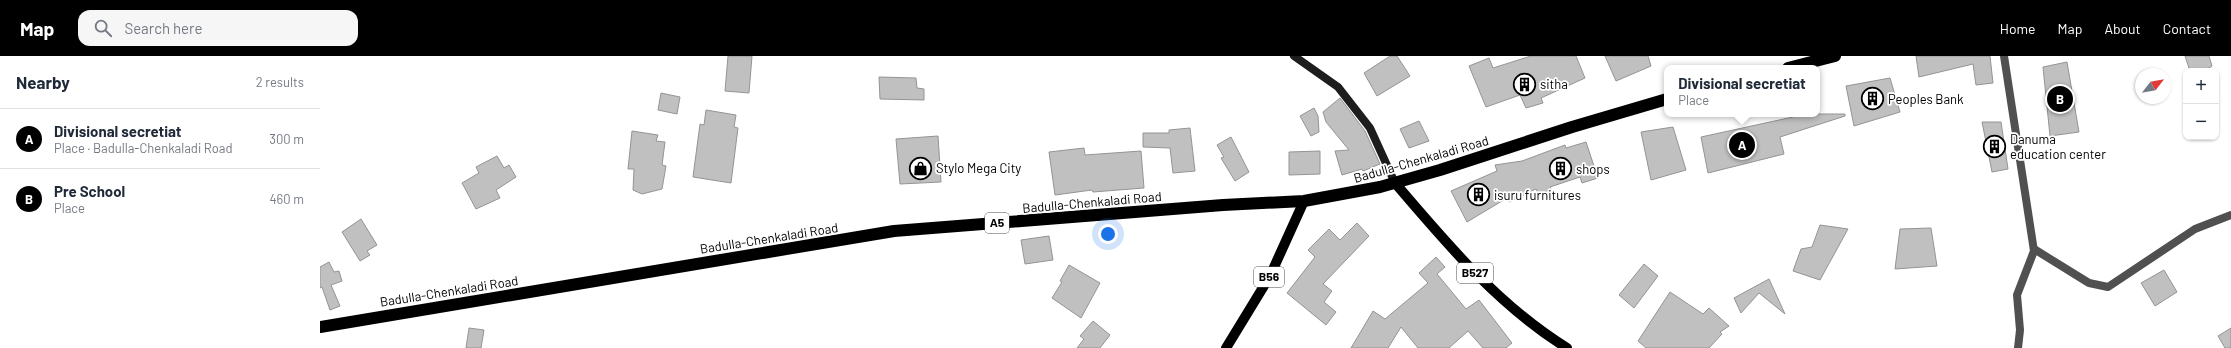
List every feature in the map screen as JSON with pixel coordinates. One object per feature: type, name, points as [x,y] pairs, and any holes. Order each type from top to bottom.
[{"type":"highway","points":[[1800,65],[1835,56]]},
{"type":"highway","name":"Badulla-Chenkaladi Road","points":[[320,327],[894,231],[1223,204],[1304,201],[1396,183],[1664,100]]},
{"type":"main road","name":"B527","points":[[1396,183],[1475,273],[1529,321],[1567,348]]},
{"type":"main road","name":"B56","points":[[1226,348],[1270,276],[1304,201]]},
{"type":"street","points":[[1294,56],[1338,87],[1370,128],[1396,183]]},
{"type":"street","points":[[2004,56],[2034,249],[2017,295],[2020,330],[2018,348]]},
{"type":"street","points":[[2034,249],[2089,283],[2108,287],[2195,229],[2231,216]]},
{"type":"building","points":[[728,56],[752,56],[749,93],[725,91]]},
{"type":"building","points":[[1390,56],[1397,56],[1410,76],[1377,96],[1364,73]]},
{"type":"building","points":[[1531,56],[1576,56],[1585,78],[1541,98],[1543,103],[1526,108],[1520,95],[1486,107],[1469,66],[1489,58],[1493,68]]},
{"type":"building","points":[[1605,56],[1648,56],[1651,66],[1616,81]]},
{"type":"building","points":[[1916,56],[1990,56],[1993,83],[1976,85],[1973,64],[1919,77]]},
{"type":"building","points":[[2185,56],[2209,56],[2212,66],[2209,68],[2189,68]]},
{"type":"building","points":[[2067,62],[2079,132],[2050,136],[2043,67]]},
{"type":"building","points":[[879,77],[916,78],[917,88],[924,89],[924,100],[880,99]]},
{"type":"building","name":"Peoples Bank","points":[[1890,78],[1900,112],[1854,126],[1846,86]]},
{"type":"building","points":[[661,93],[680,97],[677,114],[658,110]]},
{"type":"building","points":[[1340,98],[1365,131],[1380,164],[1363,171],[1362,169],[1342,175],[1335,151],[1349,150],[1326,122],[1323,112]]},
{"type":"building","points":[[1314,108],[1318,116],[1319,132],[1311,136],[1300,116]]},
{"type":"building","points":[[706,110],[736,115],[734,127],[738,128],[731,183],[693,177],[700,124],[704,125]]},
{"type":"building","points":[[1820,114],[1845,114],[1845,116],[1780,137],[1784,154],[1708,173],[1701,137],[1793,117],[1820,117]]},
{"type":"building","points":[[1419,121],[1429,141],[1409,148],[1400,129]]},
{"type":"building","name":"Danuma education center","points":[[1982,122],[2001,122],[2008,169],[1992,172]]},
{"type":"building","points":[[1673,127],[1686,170],[1651,180],[1641,132]]},
{"type":"building","points":[[1190,128],[1195,171],[1173,173],[1170,148],[1143,147],[1143,133],[1169,133],[1169,130]]},
{"type":"building","points":[[632,131],[658,135],[656,141],[665,142],[662,165],[666,166],[662,189],[642,194],[633,190],[634,169],[628,169]]},
{"type":"building","points":[[938,136],[941,182],[900,184],[896,139]]},
{"type":"building","points":[[1231,137],[1249,172],[1235,181],[1221,158],[1224,157],[1217,145]]},
{"type":"building","points":[[1586,142],[1598,178],[1582,183],[1580,177],[1550,187],[1551,189],[1539,195],[1536,189],[1509,202],[1507,198],[1467,222],[1451,191],[1497,171],[1495,165],[1522,161],[1565,145],[1566,148]]},
{"type":"building","points":[[1084,148],[1085,155],[1141,151],[1144,188],[1093,192],[1092,190],[1055,195],[1049,152]]},
{"type":"building","points":[[1320,151],[1320,174],[1289,175],[1289,152]]},
{"type":"building","points":[[497,156],[504,168],[509,165],[516,177],[496,190],[500,198],[476,209],[462,183],[479,173],[476,167]]},
{"type":"building","points":[[361,219],[377,245],[367,251],[370,255],[360,261],[342,232]]},
{"type":"building","points":[[1357,223],[1369,236],[1323,284],[1332,291],[1324,302],[1336,312],[1326,325],[1287,293],[1315,257],[1308,250],[1329,229],[1340,240]]},
{"type":"building","points":[[1820,225],[1848,229],[1820,280],[1793,271],[1801,249],[1812,247]]},
{"type":"building","points":[[1931,228],[1937,266],[1895,269],[1900,229]]},
{"type":"building","points":[[1049,236],[1053,260],[1025,264],[1021,240]]},
{"type":"building","points":[[1436,257],[1445,267],[1437,274],[1466,309],[1479,300],[1512,343],[1506,348],[1483,348],[1468,331],[1449,348],[1418,348],[1401,327],[1388,348],[1351,348],[1373,311],[1385,319],[1428,283],[1419,273]]},
{"type":"building","points":[[329,262],[334,272],[339,271],[342,281],[331,285],[340,306],[330,310],[322,287],[320,288],[320,267]]},
{"type":"building","points":[[1644,264],[1658,276],[1634,308],[1619,295]]},
{"type":"building","points":[[1069,265],[1100,283],[1081,318],[1052,298],[1062,282],[1060,281]]},
{"type":"building","points":[[2164,270],[2177,292],[2155,306],[2141,283]]},
{"type":"building","points":[[1769,279],[1785,314],[1759,293],[1741,313],[1734,298]]},
{"type":"building","points":[[1670,292],[1703,314],[1709,308],[1729,326],[1720,332],[1722,334],[1709,348],[1646,348],[1638,341]]},
{"type":"building","points":[[1093,321],[1110,335],[1100,348],[1077,348],[1084,339],[1080,336]]},
{"type":"building","points":[[469,328],[484,330],[481,348],[466,348]]},
{"type":"building","points":[[2231,328],[2231,348],[2225,348],[2218,336]]},
{"type":"place","name":"sitha","points":[[1525,84]]},
{"type":"place","name":"Peoples Bank","points":[[1872,99]]},
{"type":"place","name":"Pre School","points":[[2060,99]]},
{"type":"place","name":"Divisional secretiat","points":[[1742,145]]},
{"type":"place","name":"Danuma education center","points":[[1995,146]]},
{"type":"place","name":"Stylo Mega City","points":[[920,168]]},
{"type":"place","name":"shops","points":[[1561,169]]},
{"type":"place","name":"isuru furnitures","points":[[1478,195]]}]
